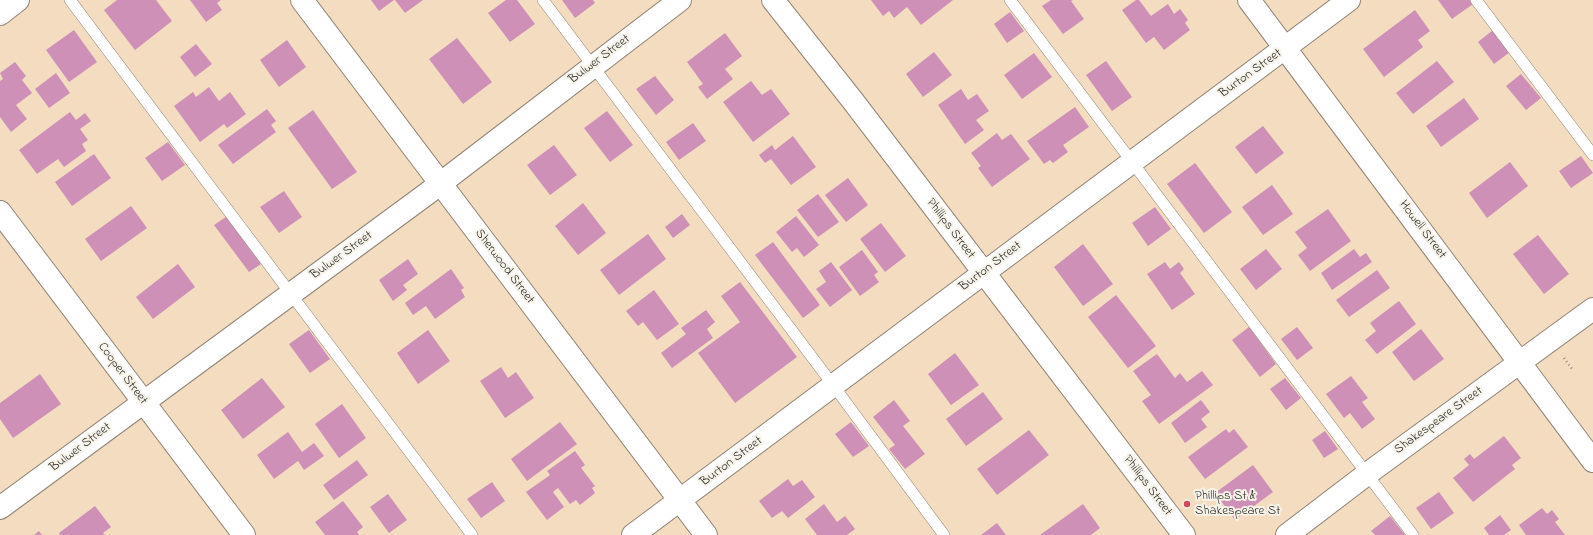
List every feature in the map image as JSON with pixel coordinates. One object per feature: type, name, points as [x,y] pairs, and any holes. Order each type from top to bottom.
[{"type":"street","points":[[0,14],[18,0]]},
{"type":"street","name":"Sherwood Street","points":[[302,0],[706,535]]},
{"type":"street","name":"Bulwer Street","points":[[0,508],[441,183],[680,0]]},
{"type":"street","name":"Phillips Street","points":[[773,0],[853,101],[982,273],[1184,535]]},
{"type":"street","name":"Howell Street","points":[[1249,0],[1499,333],[1520,364],[1593,461]]},
{"type":"street","name":"Burton Street","points":[[633,535],[1349,0]]},
{"type":"street","name":"Cooper Street","points":[[0,212],[244,535]]},
{"type":"street","name":"Shakespeare Street","points":[[1287,535],[1367,474],[1520,364],[1593,309]]},
{"type":"lane","points":[[70,0],[472,535]]},
{"type":"lane","points":[[543,0],[834,385],[944,535]]},
{"type":"lane","points":[[1010,0],[1413,535]]},
{"type":"lane","points":[[1476,0],[1593,155]]},
{"type":"path","points":[[1564,358],[1572,369]]},
{"type":"building","points":[[117,0],[156,0],[172,21],[135,50],[104,10]]},
{"type":"building","points":[[190,0],[221,0],[217,3],[222,10],[206,22]]},
{"type":"building","points":[[371,0],[394,0],[379,11]]},
{"type":"building","points":[[395,0],[423,0],[405,13]]},
{"type":"building","points":[[506,0],[517,0],[535,24],[510,42],[488,13]]},
{"type":"building","points":[[562,0],[593,0],[595,3],[575,18]]},
{"type":"building","points":[[871,0],[953,0],[921,25],[907,7],[894,18],[889,11],[883,16]]},
{"type":"building","points":[[1051,0],[1073,0],[1071,1],[1084,19],[1063,34],[1042,6]]},
{"type":"building","points":[[1136,0],[1139,0],[1151,16],[1168,4],[1174,14],[1180,9],[1188,20],[1185,23],[1190,30],[1164,50],[1154,37],[1146,43],[1122,10]]},
{"type":"building","points":[[1438,0],[1470,0],[1473,4],[1452,19]]},
{"type":"building","points":[[1415,10],[1430,31],[1418,40],[1423,47],[1384,77],[1363,49]]},
{"type":"building","points":[[1010,12],[1024,31],[1007,43],[994,24]]},
{"type":"building","points":[[74,30],[97,62],[69,82],[46,50]]},
{"type":"building","points":[[1493,30],[1510,52],[1494,64],[1478,42]]},
{"type":"building","points":[[725,33],[742,56],[725,69],[733,79],[707,99],[698,87],[703,84],[687,62]]},
{"type":"building","points":[[457,38],[492,82],[463,104],[429,59]]},
{"type":"building","points":[[287,40],[306,67],[279,87],[260,60]]},
{"type":"building","points":[[196,44],[212,64],[195,77],[180,57]]},
{"type":"building","points":[[934,52],[952,75],[923,97],[906,74]]},
{"type":"building","points":[[1034,53],[1052,77],[1022,99],[1004,75]]},
{"type":"building","points":[[1106,61],[1132,97],[1112,111],[1086,75]]},
{"type":"building","points":[[1437,61],[1454,82],[1413,114],[1396,93]]},
{"type":"building","points":[[15,62],[26,76],[22,80],[32,93],[16,105],[27,119],[11,132],[0,117],[0,81],[3,79],[0,73]]},
{"type":"building","points":[[56,73],[70,93],[49,108],[35,89]]},
{"type":"building","points":[[1521,74],[1541,98],[1526,110],[1506,86]]},
{"type":"building","points":[[655,76],[674,100],[656,115],[636,89]]},
{"type":"building","points":[[751,81],[762,95],[771,89],[790,114],[753,142],[723,102]]},
{"type":"building","points":[[209,87],[219,101],[230,92],[246,114],[227,128],[224,124],[200,142],[174,106],[193,92],[196,97]]},
{"type":"building","points":[[961,89],[968,100],[977,94],[989,111],[976,120],[984,130],[965,144],[938,105]]},
{"type":"building","points":[[1464,98],[1479,119],[1441,147],[1426,126]]},
{"type":"building","points":[[1075,107],[1089,127],[1063,145],[1068,152],[1053,163],[1050,160],[1044,164],[1027,141]]},
{"type":"building","points":[[267,109],[276,121],[271,125],[276,132],[233,164],[218,145]]},
{"type":"building","points":[[313,110],[357,172],[332,189],[288,128]]},
{"type":"building","points":[[607,111],[633,145],[610,162],[584,128]]},
{"type":"building","points":[[70,112],[76,120],[85,113],[91,121],[80,129],[88,140],[82,144],[86,151],[64,167],[58,159],[37,174],[19,150]]},
{"type":"building","points":[[693,123],[706,141],[679,160],[666,142]]},
{"type":"building","points":[[1263,126],[1284,153],[1256,174],[1235,147]]},
{"type":"building","points":[[997,133],[1002,140],[1011,134],[1030,159],[992,187],[978,168],[981,166],[971,153]]},
{"type":"building","points":[[793,136],[816,167],[791,185],[771,159],[765,163],[759,155],[772,145],[775,150]]},
{"type":"building","points":[[168,142],[185,165],[162,181],[145,158]]},
{"type":"building","points":[[554,145],[577,175],[550,195],[527,165]]},
{"type":"building","points":[[94,154],[111,178],[72,206],[55,182]]},
{"type":"building","points":[[1581,156],[1593,173],[1571,188],[1559,171]]},
{"type":"building","points":[[1510,162],[1528,186],[1487,218],[1469,193]]},
{"type":"building","points":[[1195,163],[1232,212],[1204,233],[1167,184]]},
{"type":"building","points":[[848,178],[868,205],[846,222],[825,195]]},
{"type":"building","points":[[1272,185],[1293,214],[1263,235],[1242,207]]},
{"type":"building","points":[[284,191],[302,217],[279,233],[260,207]]},
{"type":"building","points":[[818,194],[839,222],[818,237],[797,210]]},
{"type":"building","points":[[583,203],[606,233],[578,255],[555,226]]},
{"type":"building","points":[[131,206],[147,228],[101,261],[85,239]]},
{"type":"building","points":[[1155,207],[1171,229],[1148,246],[1132,223]]},
{"type":"building","points":[[1328,209],[1351,241],[1310,271],[1298,255],[1307,248],[1295,232]]},
{"type":"building","points":[[682,214],[690,225],[673,238],[665,227]]},
{"type":"building","points":[[796,216],[819,245],[804,257],[797,248],[792,252],[776,232]]},
{"type":"building","points":[[226,217],[261,264],[249,272],[214,225]]},
{"type":"building","points":[[881,223],[906,256],[885,272],[860,239]]},
{"type":"building","points":[[648,234],[666,259],[619,295],[600,270]]},
{"type":"building","points":[[1538,235],[1569,274],[1544,294],[1513,254]]},
{"type":"building","points":[[773,242],[820,305],[803,318],[755,255]]},
{"type":"building","points":[[1083,244],[1113,284],[1083,306],[1054,267]]},
{"type":"building","points":[[1266,249],[1282,269],[1256,290],[1240,269]]},
{"type":"building","points":[[1354,249],[1360,257],[1366,253],[1372,262],[1332,290],[1321,273]]},
{"type":"building","points":[[862,250],[878,272],[874,275],[879,282],[860,296],[839,267]]},
{"type":"building","points":[[408,259],[418,274],[403,285],[407,290],[393,301],[379,280]]},
{"type":"building","points":[[831,262],[852,290],[830,307],[816,289],[826,282],[819,271]]},
{"type":"building","points":[[1165,262],[1170,269],[1179,262],[1184,269],[1180,273],[1195,294],[1172,310],[1147,274]]},
{"type":"building","points":[[178,264],[195,287],[153,319],[136,297]]},
{"type":"building","points":[[451,269],[464,288],[461,290],[465,297],[435,319],[426,306],[413,315],[405,303]]},
{"type":"building","points":[[1377,270],[1390,288],[1349,317],[1336,300]]},
{"type":"building","points":[[740,282],[797,357],[735,403],[698,353],[740,322],[721,296]]},
{"type":"building","points":[[654,290],[679,324],[657,340],[643,322],[638,326],[626,311]]},
{"type":"building","points":[[1116,295],[1156,346],[1128,368],[1088,317]]},
{"type":"building","points":[[1399,301],[1416,324],[1377,354],[1365,340],[1376,331],[1370,323]]},
{"type":"building","points":[[706,310],[715,322],[707,329],[713,338],[672,368],[661,353],[686,334],[681,328]]},
{"type":"building","points":[[1249,327],[1276,364],[1260,377],[1232,340]]},
{"type":"building","points":[[1297,327],[1313,348],[1297,360],[1281,339]]},
{"type":"building","points":[[1421,329],[1444,359],[1414,381],[1392,352]]},
{"type":"building","points":[[309,330],[330,359],[310,373],[289,344]]},
{"type":"building","points":[[428,330],[450,361],[418,384],[397,353]]},
{"type":"building","points":[[955,353],[979,385],[951,405],[928,374]]},
{"type":"building","points":[[1157,354],[1175,378],[1180,373],[1187,382],[1202,371],[1213,385],[1159,424],[1142,401],[1151,395],[1133,371]]},
{"type":"building","points":[[501,367],[508,378],[516,372],[534,398],[505,418],[480,381]]},
{"type":"building","points":[[40,374],[61,404],[13,438],[0,419],[0,403]]},
{"type":"building","points":[[1351,376],[1368,398],[1362,402],[1375,419],[1362,429],[1350,413],[1344,418],[1326,394]]},
{"type":"building","points":[[262,378],[285,407],[243,439],[221,410]]},
{"type":"building","points":[[1285,378],[1301,398],[1286,410],[1270,389]]},
{"type":"building","points":[[983,392],[1003,419],[966,446],[946,419]]},
{"type":"building","points":[[894,400],[910,421],[903,426],[925,454],[905,469],[889,449],[895,445],[873,417]]},
{"type":"building","points":[[1201,400],[1210,412],[1201,419],[1207,427],[1185,443],[1171,423]]},
{"type":"building","points":[[342,404],[366,438],[339,458],[315,424]]},
{"type":"building","points":[[560,422],[577,444],[527,481],[511,459]]},
{"type":"building","points":[[851,422],[869,446],[853,457],[835,434]]},
{"type":"building","points":[[1226,429],[1229,433],[1234,429],[1248,447],[1205,479],[1188,457]]},
{"type":"building","points":[[1029,430],[1049,455],[997,495],[977,469]]},
{"type":"building","points":[[1325,431],[1338,449],[1324,458],[1312,440]]},
{"type":"building","points":[[288,432],[302,452],[314,443],[324,456],[304,470],[298,461],[274,479],[257,455]]},
{"type":"building","points":[[1504,436],[1521,458],[1512,465],[1515,469],[1473,502],[1453,478],[1469,465],[1464,459],[1470,454],[1474,459]]},
{"type":"building","points":[[575,451],[585,465],[581,468],[595,486],[592,488],[595,493],[580,505],[576,500],[570,504],[558,488],[553,492],[564,507],[547,520],[526,492],[550,475],[547,471]]},
{"type":"building","points":[[357,460],[368,475],[334,500],[323,485]]},
{"type":"building","points":[[1253,465],[1273,492],[1235,520],[1215,493]]},
{"type":"building","points":[[788,479],[793,486],[802,480],[815,497],[788,518],[782,511],[772,518],[759,501]]},
{"type":"building","points":[[492,482],[505,501],[481,518],[467,499]]},
{"type":"building","points":[[1439,492],[1454,513],[1431,529],[1416,508]]},
{"type":"building","points":[[388,494],[407,520],[389,533],[370,507]]},
{"type":"building","points":[[343,501],[363,527],[357,532],[359,535],[325,535],[315,522]]},
{"type":"building","points":[[824,504],[837,522],[845,516],[855,529],[847,535],[817,535],[805,519]]},
{"type":"building","points":[[1083,504],[1100,528],[1091,535],[1040,535]]},
{"type":"building","points":[[95,506],[111,527],[103,533],[105,535],[60,535],[59,533]]},
{"type":"building","points":[[1542,508],[1547,514],[1552,510],[1559,519],[1555,522],[1565,535],[1526,535],[1519,525]]},
{"type":"building","points":[[1500,515],[1511,530],[1504,535],[1489,535],[1484,528]]},
{"type":"building","points":[[1390,516],[1405,535],[1375,535],[1371,531]]},
{"type":"building","points":[[997,523],[1006,535],[981,535]]},
{"type":"building","points":[[39,531],[42,535],[34,535]]},
{"type":"place","name":"Phillips St & Shakespeare St","points":[[1187,504]]}]
